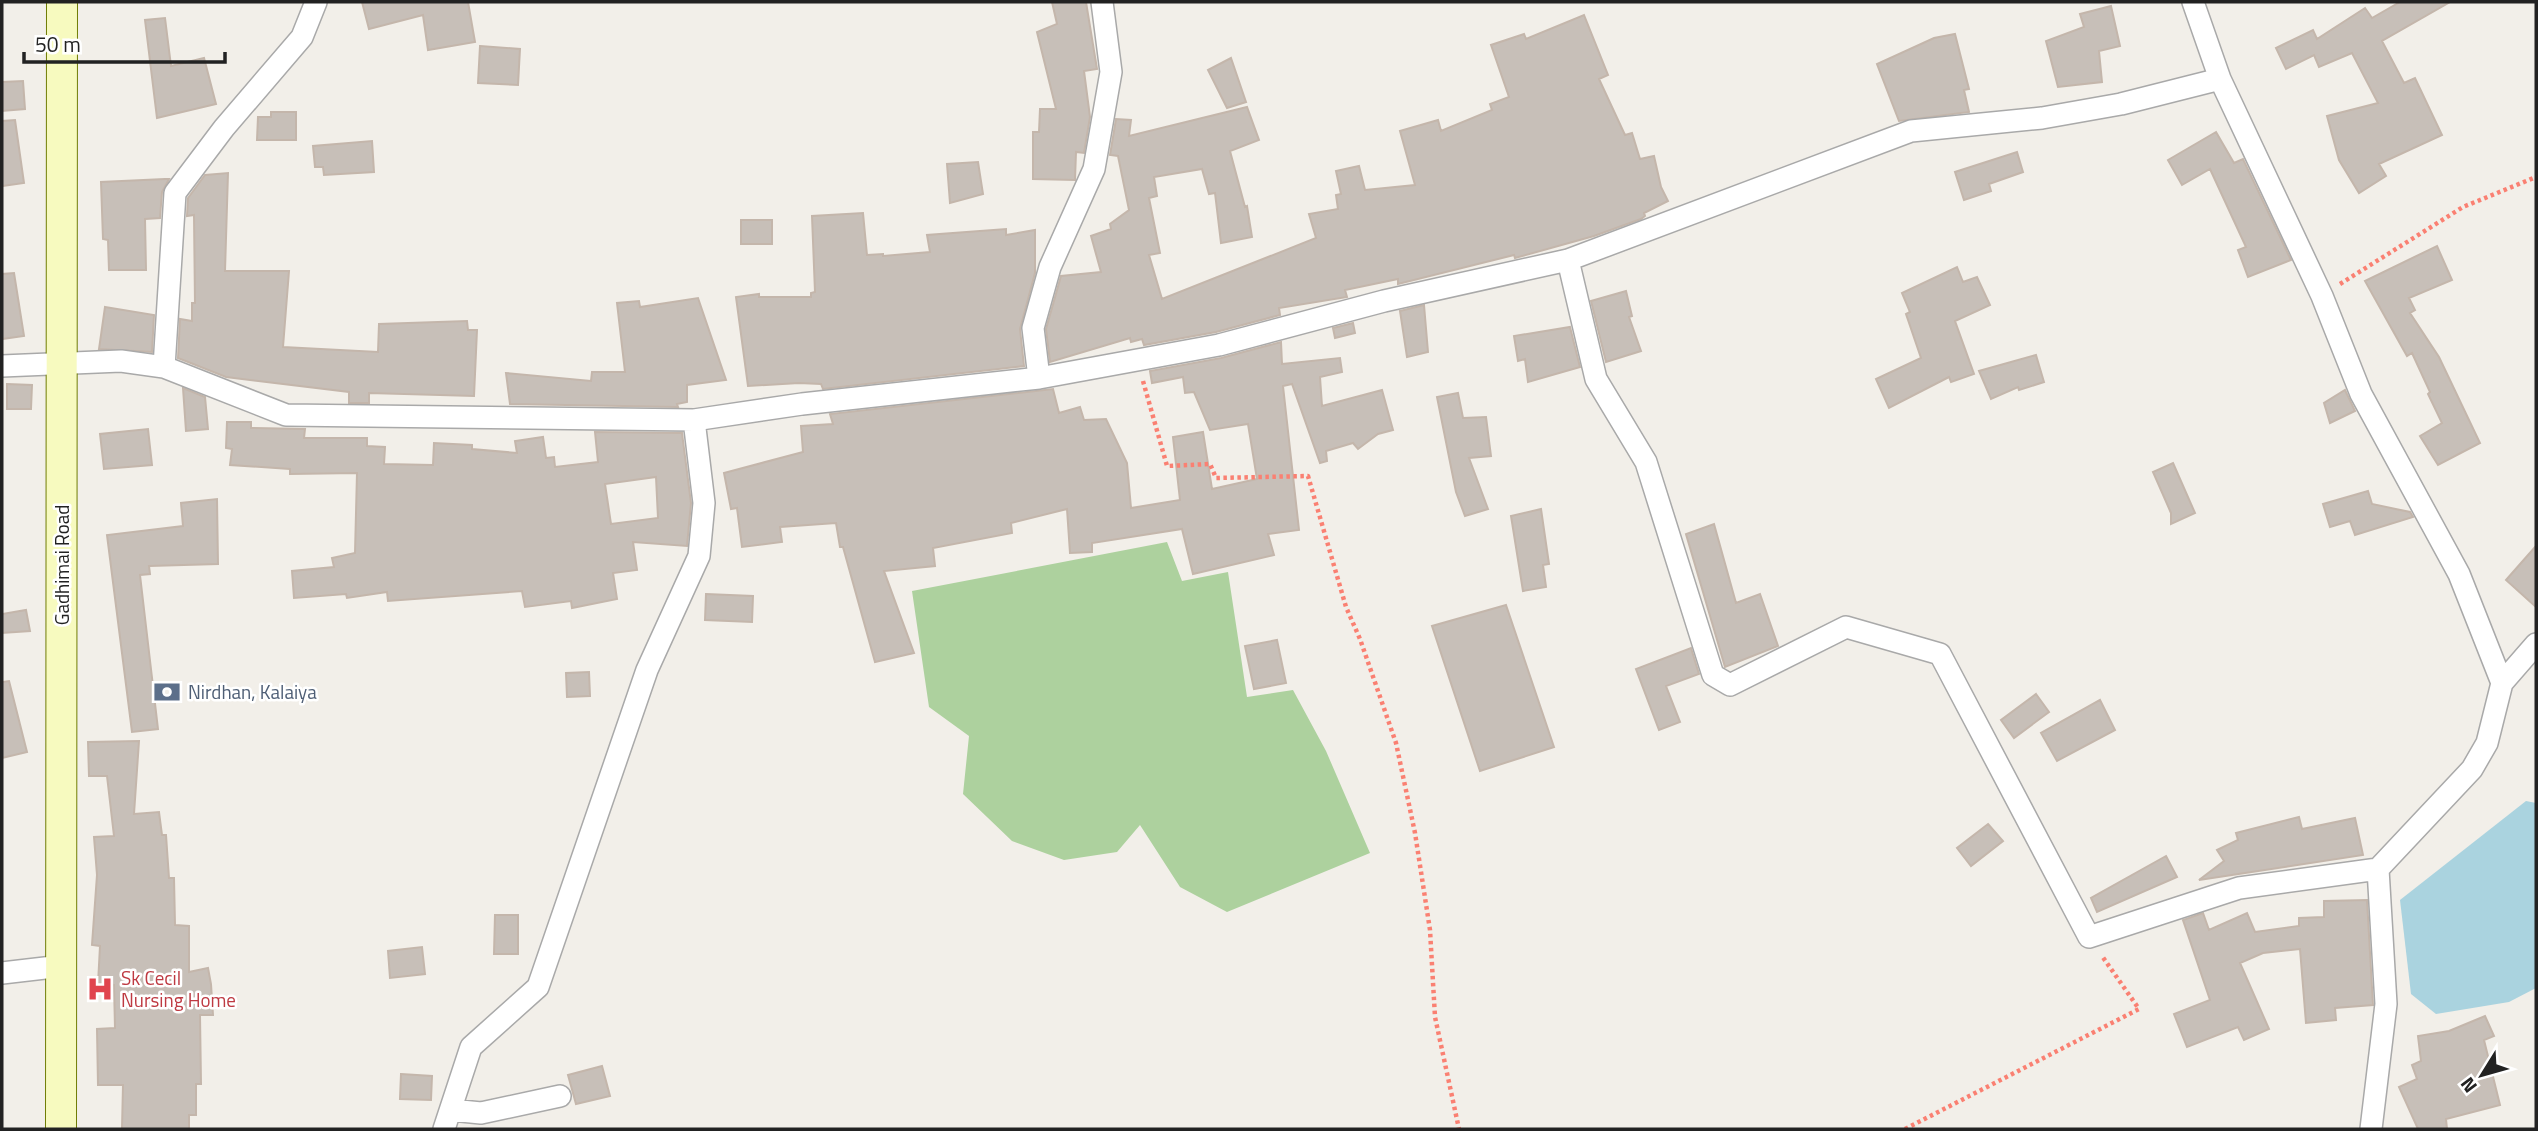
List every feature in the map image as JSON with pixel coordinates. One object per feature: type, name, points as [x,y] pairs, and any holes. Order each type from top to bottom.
[{"type":"street","name":"Gadhimai Road","points":[[61,1129],[62,2]]},
{"type":"street","points":[[164,368],[175,193],[224,128],[302,37],[316,2]]},
{"type":"street","points":[[1039,378],[1033,328],[1050,267],[1094,169],[1111,72],[1102,2]]},
{"type":"street","points":[[2193,2],[2220,79],[2322,296],[2361,394],[2459,574],[2502,683]]},
{"type":"street","points":[[2,366],[121,361],[164,368],[286,415],[694,421],[802,404],[1039,378],[1220,345],[1384,301],[1568,260],[1911,131],[2042,118],[2122,104],[2220,79]]},
{"type":"street","points":[[1568,260],[1596,379],[1646,462],[1713,675],[1730,685],[1846,627],[1940,654],[2089,937],[2239,888],[2378,869],[2472,769],[2487,743],[2502,683],[2536,644]]},
{"type":"street","points":[[560,1096],[447,1120],[471,1047],[538,987],[647,670],[699,556],[704,503],[694,421]]},
{"type":"street","points":[[2371,1129],[2386,1004],[2378,869]]},
{"type":"street","points":[[2,973],[62,965]]},
{"type":"path","points":[[2322,296],[2463,207],[2536,177]]},
{"type":"path","points":[[1137,360],[1167,466],[1210,464],[1216,478],[1308,476],[1346,607],[1396,743],[1415,833],[1430,930],[1435,1017],[1460,1129]]},
{"type":"path","points":[[1905,1129],[2139,1009],[2089,937]]},
{"type":"green space","points":[[1167,542],[1182,581],[1228,572],[1247,697],[1293,690],[1326,751],[1370,853],[1227,912],[1180,887],[1140,825],[1117,852],[1064,860],[1012,841],[963,794],[969,736],[929,707],[912,591]]},
{"type":"water","points":[[2526,801],[2536,803],[2536,988],[2509,1002],[2436,1014],[2411,994],[2400,900]]},
{"type":"building","points":[[362,2],[468,2],[475,42],[428,50],[423,15],[369,29]]},
{"type":"building","points":[[1052,2],[1086,2],[1097,69],[1084,71],[1090,117],[1084,153],[1076,152],[1075,180],[1033,179],[1033,132],[1039,132],[1040,109],[1056,109],[1037,32],[1057,24]]},
{"type":"building","points":[[2400,2],[2450,2],[2382,41],[2404,83],[2415,78],[2442,135],[2379,164],[2386,176],[2359,193],[2339,160],[2327,116],[2378,103],[2352,53],[2319,67],[2314,55],[2286,69],[2276,48],[2313,30],[2317,39],[2365,8],[2372,18]]},
{"type":"building","points":[[2111,6],[2120,46],[2099,51],[2102,82],[2058,87],[2046,41],[2084,27],[2080,14]]},
{"type":"building","points":[[1584,15],[1608,75],[1599,79],[1625,135],[1632,133],[1640,159],[1654,156],[1661,187],[1668,201],[1644,213],[1645,216],[1641,219],[1594,236],[1515,258],[1514,255],[1398,284],[1398,279],[1345,290],[1347,297],[1279,308],[1280,315],[1216,332],[1144,345],[1142,339],[1131,342],[1130,338],[1050,362],[1046,329],[1061,276],[1101,272],[1091,236],[1111,229],[1110,224],[1129,210],[1118,156],[1110,155],[1116,119],[1131,120],[1129,136],[1247,107],[1259,140],[1230,151],[1245,207],[1247,206],[1252,237],[1221,243],[1215,193],[1209,194],[1202,169],[1154,177],[1157,196],[1149,198],[1160,253],[1149,255],[1162,299],[1316,238],[1309,214],[1338,209],[1336,195],[1341,194],[1336,171],[1359,166],[1365,190],[1415,185],[1400,131],[1438,120],[1441,131],[1492,110],[1490,104],[1509,97],[1491,45],[1524,34],[1526,39]]},
{"type":"building","points":[[165,18],[171,66],[204,58],[216,104],[157,118],[145,20]]},
{"type":"building","points":[[1955,34],[1969,89],[1964,90],[1969,112],[1899,121],[1877,64],[1934,38]]},
{"type":"building","points":[[480,46],[520,49],[518,85],[478,83]]},
{"type":"building","points":[[1231,58],[1246,102],[1227,108],[1208,70]]},
{"type":"building","points":[[23,81],[25,109],[2,111],[2,82]]},
{"type":"building","points":[[271,112],[296,112],[296,140],[257,140],[258,117],[271,117]]},
{"type":"building","points":[[15,120],[24,183],[2,186],[2,121]]},
{"type":"building","points":[[2216,132],[2234,163],[2243,159],[2291,260],[2248,277],[2238,250],[2246,247],[2210,169],[2182,185],[2168,160]]},
{"type":"building","points":[[372,141],[374,172],[324,175],[323,167],[315,167],[313,146]]},
{"type":"building","points":[[2017,152],[2023,172],[1989,184],[1991,191],[1964,200],[1955,172]]},
{"type":"building","points":[[978,162],[983,194],[950,203],[947,164]]},
{"type":"building","points":[[228,173],[225,271],[289,271],[283,347],[378,352],[379,324],[467,321],[468,330],[477,330],[474,396],[369,393],[369,403],[349,403],[349,392],[226,377],[178,358],[180,319],[192,321],[192,303],[195,303],[194,215],[187,216],[188,198],[205,175]]},
{"type":"building","points":[[169,179],[162,192],[160,218],[145,219],[146,270],[109,270],[108,240],[103,239],[101,182]]},
{"type":"building","points":[[863,213],[867,255],[930,252],[927,235],[1006,229],[1006,235],[1035,230],[1035,273],[1020,329],[1024,366],[823,389],[821,384],[799,383],[748,386],[736,297],[759,294],[759,297],[811,297],[811,293],[815,292],[812,216]]},
{"type":"building","points":[[741,220],[772,220],[772,244],[741,244]]},
{"type":"building","points":[[2437,246],[2452,280],[2409,298],[2415,310],[2410,313],[2439,357],[2480,443],[2438,465],[2420,436],[2442,423],[2428,394],[2430,392],[2412,353],[2407,356],[2365,281]]},
{"type":"building","points":[[1957,267],[1963,282],[1977,277],[1990,305],[1955,321],[1974,374],[1951,382],[1949,377],[1889,408],[1876,379],[1921,358],[1906,314],[1910,312],[1902,293]]},
{"type":"building","points":[[14,273],[24,336],[2,339],[2,274]]},
{"type":"building","points":[[1626,291],[1632,316],[1629,317],[1641,351],[1606,362],[1591,301]]},
{"type":"building","points":[[698,298],[726,380],[687,385],[687,402],[677,404],[678,407],[510,404],[506,373],[591,381],[592,372],[625,372],[617,303],[639,301],[640,307]]},
{"type":"building","points":[[1424,305],[1428,352],[1407,357],[1400,311]]},
{"type":"building","points":[[105,307],[154,315],[152,352],[99,349]]},
{"type":"building","points":[[1353,323],[1355,333],[1335,338],[1333,328]]},
{"type":"building","points":[[1570,327],[1580,367],[1528,382],[1525,359],[1518,361],[1514,336]]},
{"type":"building","points":[[1281,342],[1282,364],[1340,358],[1342,372],[1320,377],[1322,406],[1382,390],[1393,430],[1378,434],[1358,449],[1353,443],[1326,451],[1327,461],[1320,463],[1292,384],[1283,386],[1299,530],[1268,534],[1274,555],[1193,574],[1182,529],[1092,543],[1092,552],[1070,553],[1067,509],[1011,523],[1012,533],[933,548],[935,566],[884,571],[914,653],[875,662],[843,547],[840,547],[836,523],[780,527],[782,542],[742,547],[737,508],[731,509],[724,473],[803,452],[801,426],[833,424],[830,414],[1053,389],[1059,413],[1080,407],[1084,420],[1106,419],[1127,463],[1131,508],[1180,500],[1173,437],[1203,432],[1212,489],[1257,479],[1248,424],[1210,430],[1194,392],[1185,393],[1183,377],[1152,383],[1150,371],[1221,358]]},
{"type":"building","points":[[2036,355],[2044,382],[2019,390],[2018,387],[1991,399],[1979,371]]},
{"type":"building","points":[[7,384],[32,385],[31,409],[7,409]]},
{"type":"building","points":[[183,388],[205,397],[208,429],[186,431]]},
{"type":"building","points":[[2345,390],[2355,411],[2330,423],[2324,403]]},
{"type":"building","points":[[1458,393],[1463,418],[1486,417],[1491,456],[1469,458],[1488,509],[1465,516],[1456,492],[1437,397]]},
{"type":"building","points":[[227,422],[251,422],[251,428],[305,429],[304,438],[367,438],[367,446],[385,447],[384,464],[433,465],[434,443],[472,445],[472,449],[517,453],[515,441],[543,437],[546,458],[554,457],[555,467],[598,462],[595,432],[682,433],[691,503],[687,546],[633,542],[637,570],[613,573],[617,599],[572,608],[571,601],[525,607],[522,591],[388,601],[387,592],[347,598],[346,594],[294,598],[292,571],[334,567],[332,558],[355,553],[357,473],[290,474],[290,469],[230,465],[232,449],[226,448]],"holes":[[[656,477],[658,518],[611,524],[605,484]]]},
{"type":"building","points":[[148,429],[152,465],[104,469],[100,434]]},
{"type":"building","points":[[2173,463],[2195,513],[2171,524],[2171,513],[2153,472]]},
{"type":"building","points":[[2368,491],[2372,504],[2410,512],[2413,517],[2355,535],[2350,521],[2330,527],[2323,504]]},
{"type":"building","points":[[217,499],[218,564],[149,566],[150,574],[140,575],[158,729],[132,732],[107,535],[183,526],[181,503]]},
{"type":"building","points":[[1541,509],[1549,564],[1543,565],[1546,587],[1523,591],[1511,516]]},
{"type":"building","points":[[1714,524],[1736,603],[1760,594],[1778,646],[1725,667],[1686,534]]},
{"type":"building","points":[[2536,546],[2536,607],[2506,580]]},
{"type":"building","points":[[706,594],[753,596],[752,622],[705,620]]},
{"type":"building","points":[[1506,605],[1554,747],[1480,771],[1432,626]]},
{"type":"building","points":[[26,610],[30,631],[2,633],[2,614]]},
{"type":"building","points":[[1277,640],[1286,683],[1254,689],[1245,646]]},
{"type":"building","points":[[1691,648],[1699,674],[1666,686],[1680,722],[1659,730],[1636,669]]},
{"type":"building","points":[[589,672],[590,696],[567,697],[566,673]]},
{"type":"building","points":[[9,681],[27,752],[2,758],[2,682]]},
{"type":"building","points":[[2036,694],[2049,712],[2014,738],[2001,720]]},
{"type":"building","points":[[2100,700],[2115,730],[2057,761],[2041,733]]},
{"type":"building","points":[[139,741],[134,814],[159,812],[162,835],[166,835],[169,878],[174,878],[175,925],[189,926],[189,972],[208,968],[211,984],[213,1015],[200,1015],[201,1084],[196,1084],[196,1115],[189,1115],[189,1129],[122,1129],[123,1085],[98,1085],[97,1029],[115,1028],[114,985],[98,984],[100,946],[92,945],[97,875],[94,837],[114,836],[107,776],[89,776],[88,742]]},
{"type":"building","points":[[2299,817],[2302,829],[2355,818],[2363,855],[2199,880],[2224,861],[2217,850],[2238,840],[2236,833]]},
{"type":"building","points":[[1988,824],[2003,841],[1971,866],[1957,848]]},
{"type":"building","points":[[2166,856],[2177,877],[2097,912],[2091,898]]},
{"type":"building","points":[[2367,900],[2373,1005],[2335,1008],[2336,1020],[2306,1023],[2300,949],[2263,953],[2240,963],[2269,1029],[2244,1040],[2238,1027],[2187,1047],[2174,1014],[2210,1000],[2183,920],[2203,913],[2209,930],[2247,913],[2255,932],[2299,926],[2299,918],[2324,917],[2324,901]]},
{"type":"building","points":[[495,915],[518,915],[518,954],[494,954]]},
{"type":"building","points":[[422,947],[425,974],[390,978],[388,951]]},
{"type":"building","points":[[2485,1016],[2494,1036],[2484,1040],[2500,1105],[2446,1119],[2447,1129],[2418,1129],[2399,1087],[2417,1079],[2412,1065],[2421,1061],[2418,1036],[2449,1031]]},
{"type":"building","points":[[602,1066],[610,1096],[576,1104],[568,1075]]},
{"type":"building","points":[[401,1074],[432,1076],[431,1100],[400,1099]]},
{"type":"place","name":"Nirdhan, Kalaiya","points":[[167,692]]},
{"type":"place","name":"Sk Cecil Nursing Home","points":[[100,989]]}]
